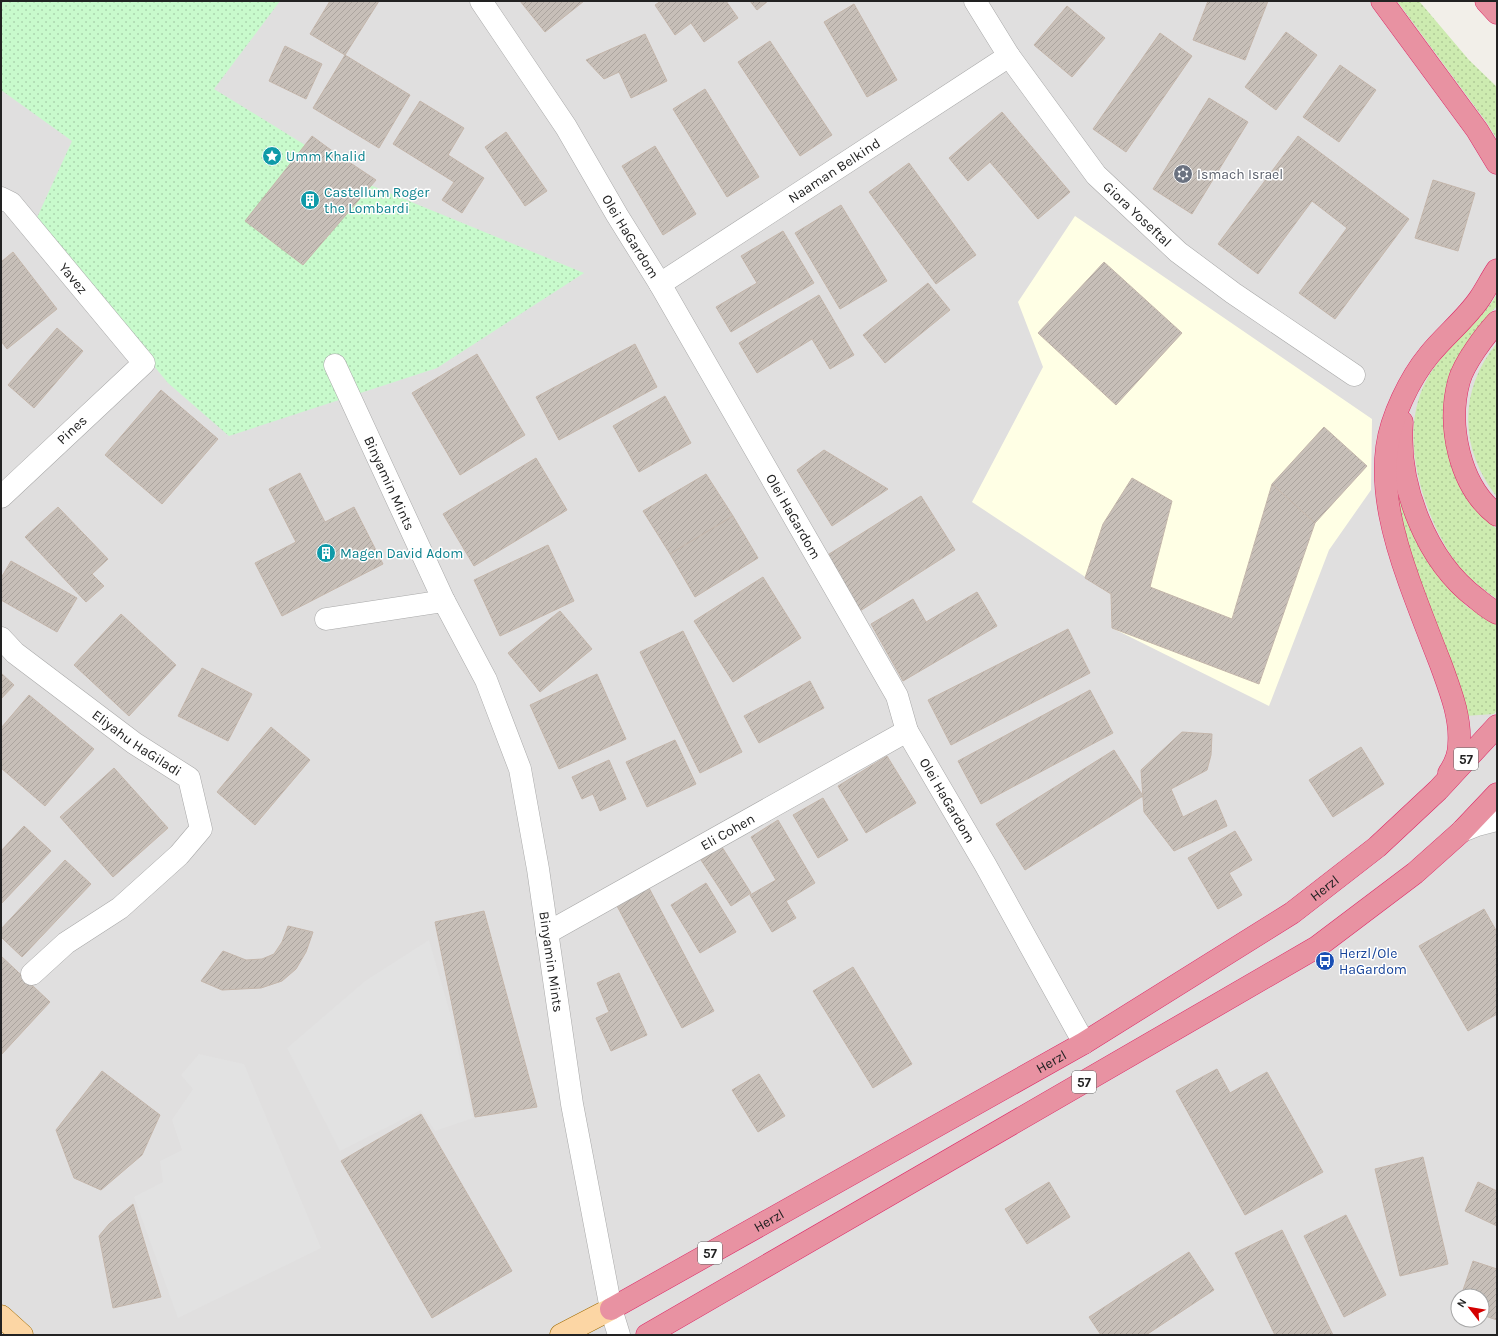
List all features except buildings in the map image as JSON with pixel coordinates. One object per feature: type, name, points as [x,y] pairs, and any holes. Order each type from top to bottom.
[{"type":"highway","points":[[1382,1],[1477,130],[1497,163]]},
{"type":"highway","points":[[1486,1],[1497,13]]},
{"type":"highway","points":[[1438,790],[1458,755],[1460,744],[1457,716],[1450,690],[1408,579],[1396,540],[1389,509],[1385,476],[1387,446],[1398,409],[1414,377],[1429,355],[1479,299],[1497,270]]},
{"type":"highway","points":[[1497,322],[1482,339],[1460,379],[1454,404],[1454,424],[1458,451],[1466,473],[1476,492],[1491,511],[1497,515]]},
{"type":"highway","points":[[1414,377],[1404,403],[1401,436],[1403,462],[1407,483],[1418,518],[1432,548],[1448,573],[1467,592],[1490,610],[1497,613]]},
{"type":"highway","name":"Herzl","points":[[611,1309],[1084,1043],[1292,913],[1377,847],[1438,790],[1497,726]]},
{"type":"highway","name":"57","points":[[647,1335],[1317,947],[1415,873],[1462,831],[1497,794]]},
{"type":"main road","name":"Herzl","points":[[561,1335],[611,1309]]},
{"type":"main road","points":[[1,1316],[22,1335]]},
{"type":"street","name":"Olei HaGardom","points":[[481,1],[566,127],[617,215],[660,284],[897,696],[907,731],[986,866],[1084,1043]]},
{"type":"street","name":"Giora Yoseftal","points":[[975,1],[1009,56],[1096,175],[1178,252],[1232,293],[1354,375]]},
{"type":"street","name":"Naaman Belkind","points":[[660,284],[1009,56]]},
{"type":"street","name":"Yavez","points":[[6,200],[144,363]]},
{"type":"street","name":"Pines","points":[[1,497],[144,363]]},
{"type":"street","name":"Binyamin Mints","points":[[335,365],[444,601],[486,680],[520,769],[538,869],[572,1104],[611,1309],[619,1335]]},
{"type":"street","points":[[326,619],[444,601]]},
{"type":"street","name":"Eliyahu HaGiladi","points":[[1,638],[15,652],[134,743],[189,778],[201,829],[179,855],[120,908],[66,943],[32,974]]},
{"type":"street","name":"Eli Cohen","points":[[547,933],[907,731]]},
{"type":"street","points":[[1462,831],[1477,825],[1497,820]]},
{"type":"shaded area","points":[[1,1],[1406,1],[1497,126],[1497,1335],[1,1335]]},
{"type":"shaded area","points":[[1075,216],[1372,419],[1371,490],[1329,550],[1269,706],[1112,628],[1111,594],[972,502],[1043,367],[1018,302]]},
{"type":"shaded area","points":[[429,940],[450,1013],[473,1118],[435,1131],[421,1110],[340,1151],[287,1048],[365,981]]},
{"type":"shaded area","points":[[199,1054],[244,1064],[321,1248],[178,1318],[134,1197],[163,1182],[160,1161],[182,1150],[172,1120],[193,1089],[181,1075]]},
{"type":"green space","points":[[1,1],[280,1],[214,89],[370,185],[584,273],[437,368],[229,436],[168,383],[35,222],[72,141],[1,90]]},
{"type":"green space","points":[[1397,1],[1419,1],[1469,60],[1497,87],[1497,139],[1487,123]]},
{"type":"green space","points":[[1497,294],[1497,306],[1480,325],[1471,338],[1449,376],[1445,390],[1444,422],[1448,456],[1459,486],[1474,507],[1497,529],[1497,599],[1476,584],[1462,570],[1452,558],[1438,532],[1424,497],[1415,459],[1413,439],[1414,420],[1418,401],[1425,383],[1440,360],[1480,317]]},
{"type":"green space","points":[[1497,343],[1497,497],[1484,479],[1475,459],[1470,440],[1468,420],[1470,400],[1475,380],[1484,361]]},
{"type":"green space","points":[[1397,448],[1429,563],[1466,606],[1497,625],[1497,710],[1494,714],[1465,716],[1440,636],[1405,537],[1394,475]]},
{"type":"place","name":"Umm Khalid","points":[[272,156]]},
{"type":"place","name":"Ismach Israel","points":[[1183,174]]},
{"type":"place","name":"Castellum Roger the Lombardi","points":[[310,200]]},
{"type":"place","name":"Magen David Adom","points":[[326,553]]},
{"type":"place","name":"Herzl/Ole HaGardom","points":[[1325,961]]}]
